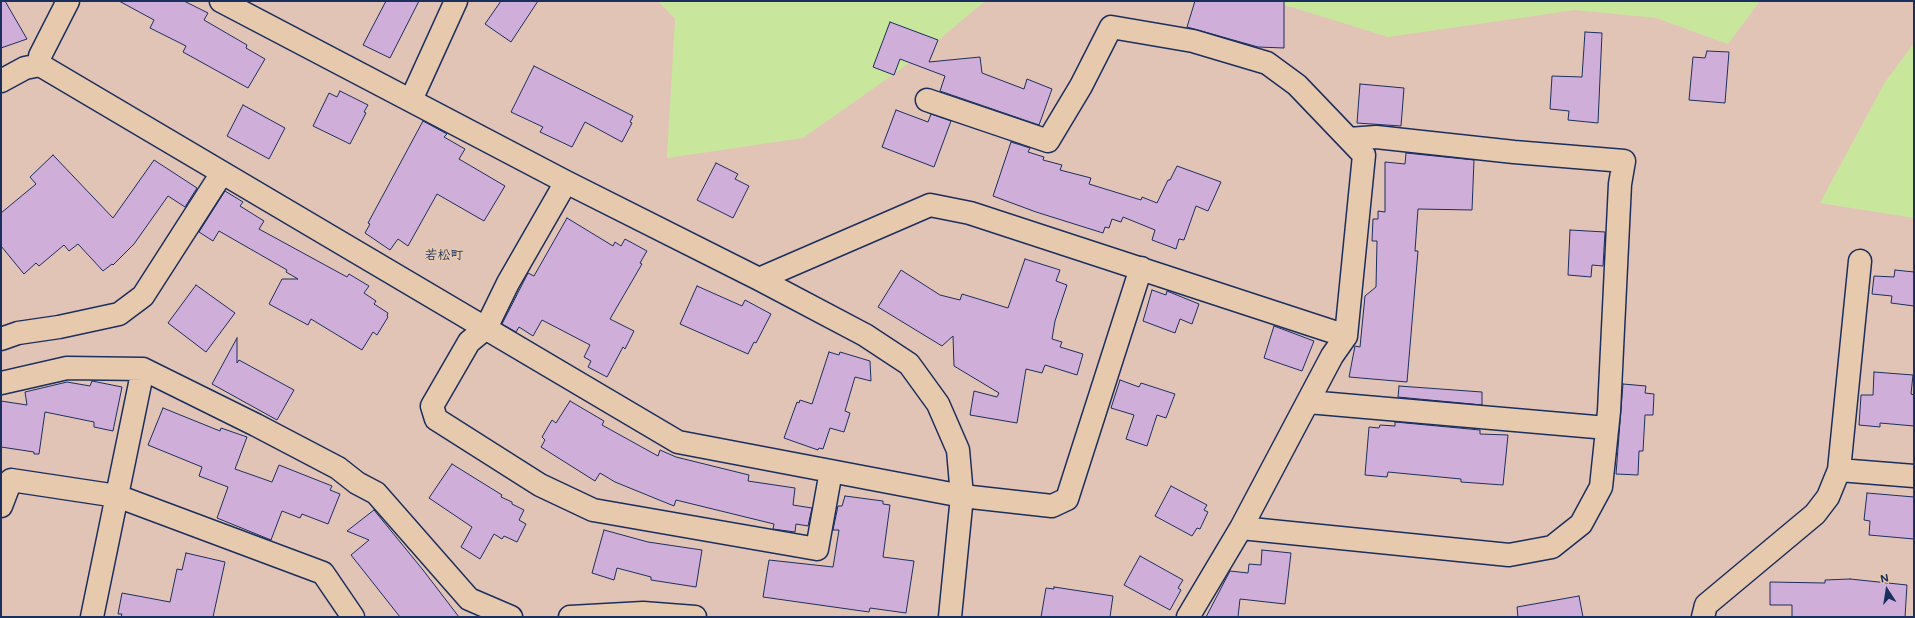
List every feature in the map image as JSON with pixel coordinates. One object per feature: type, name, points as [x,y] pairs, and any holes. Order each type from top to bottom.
[{"type":"street","points":[[40,65],[40,56],[68,1]]},
{"type":"street","points":[[221,1],[566,182],[759,279],[865,335],[909,364],[938,404],[958,450],[962,496],[950,617]]},
{"type":"street","points":[[411,100],[456,1]]},
{"type":"street","points":[[928,100],[1048,141],[1081,86],[1111,27],[1193,41],[1267,63],[1297,85],[1364,155],[1346,336],[1332,356],[1241,528],[1188,617]]},
{"type":"street","points":[[1,81],[25,68],[40,65],[678,442],[962,496],[1052,506],[1067,499],[1141,268]]},
{"type":"street","points":[[1241,528],[1300,535],[1417,544],[1509,555],[1552,547],[1581,524],[1601,487],[1607,428],[1620,184],[1624,161],[1514,152],[1376,137],[1349,139]]},
{"type":"street","points":[[1,339],[18,333],[59,327],[119,314],[143,296],[222,173]]},
{"type":"street","points":[[566,182],[508,282],[486,328],[469,342],[432,406],[436,419],[540,485],[593,510],[817,549],[831,471]]},
{"type":"street","points":[[759,279],[930,205],[970,213],[1346,336]]},
{"type":"street","points":[[1703,617],[1706,605],[1815,514],[1828,497],[1839,470],[1860,261]]},
{"type":"street","points":[[1,383],[67,368],[144,369],[263,428],[338,468],[357,483],[376,493],[469,599],[511,617]]},
{"type":"street","points":[[92,617],[144,369]]},
{"type":"street","points":[[1308,402],[1607,428]]},
{"type":"street","points":[[1839,470],[1914,476]]},
{"type":"street","points":[[1,506],[11,480],[117,496],[323,573],[353,617]]},
{"type":"street","points":[[570,617],[643,613],[695,617]]},
{"type":"green space","points":[[658,1],[985,1],[922,54],[803,138],[667,158],[675,19]]},
{"type":"green space","points":[[1272,1],[1760,1],[1728,44],[1656,18],[1575,10],[1388,37]]},
{"type":"green space","points":[[1914,43],[1914,218],[1820,203],[1885,82]]},
{"type":"building","points":[[1,1],[5,1],[27,39],[1,48]]},
{"type":"building","points":[[119,1],[184,1],[208,13],[204,20],[247,45],[246,48],[265,59],[248,88],[183,52],[186,46],[150,28],[154,20]]},
{"type":"building","points":[[386,1],[419,1],[390,58],[363,45]]},
{"type":"building","points":[[501,1],[538,1],[511,42],[485,24]]},
{"type":"building","points":[[1195,1],[1284,1],[1284,48],[1258,47],[1187,27]]},
{"type":"building","points":[[890,22],[938,40],[929,62],[980,57],[982,73],[1024,89],[1027,79],[1052,89],[1039,125],[940,91],[945,76],[900,59],[894,75],[873,67]]},
{"type":"building","points":[[1585,32],[1602,33],[1598,123],[1568,120],[1569,111],[1550,109],[1552,76],[1582,77]]},
{"type":"building","points":[[1707,51],[1729,52],[1725,103],[1689,100],[1693,57],[1705,58]]},
{"type":"building","points":[[534,66],[633,116],[630,122],[632,123],[622,142],[585,122],[572,147],[540,132],[543,127],[511,112]]},
{"type":"building","points":[[1360,84],[1404,88],[1401,126],[1357,123]]},
{"type":"building","points":[[340,91],[368,105],[364,112],[366,113],[350,144],[313,126],[329,93],[337,97]]},
{"type":"building","points":[[243,105],[285,128],[269,159],[227,136]]},
{"type":"building","points":[[896,110],[928,122],[931,114],[951,121],[934,167],[882,147]]},
{"type":"building","points":[[423,121],[447,134],[444,137],[465,149],[459,159],[505,186],[484,221],[437,194],[408,246],[398,239],[390,250],[365,233],[370,224],[368,223]]},
{"type":"building","points":[[1011,142],[1030,148],[1028,152],[1044,157],[1043,160],[1062,165],[1060,170],[1091,178],[1089,184],[1141,200],[1142,197],[1157,203],[1168,180],[1170,180],[1177,166],[1221,182],[1208,211],[1196,206],[1184,240],[1179,239],[1176,249],[1152,240],[1155,230],[1123,217],[1121,222],[1112,219],[1109,228],[1105,227],[1103,233],[1036,212],[993,196]]},
{"type":"building","points":[[1406,153],[1474,160],[1472,210],[1418,209],[1415,251],[1418,251],[1407,382],[1349,377],[1355,346],[1360,347],[1365,296],[1376,287],[1377,241],[1372,241],[1373,219],[1378,219],[1378,211],[1385,212],[1385,162],[1405,164]]},
{"type":"building","points":[[53,155],[113,218],[154,160],[197,188],[185,207],[168,196],[134,244],[113,265],[112,264],[103,271],[78,244],[69,251],[64,245],[39,266],[36,263],[24,274],[1,246],[1,213],[36,184],[30,177]]},
{"type":"building","points":[[716,163],[738,174],[735,179],[749,186],[733,218],[697,200]]},
{"type":"building","points":[[225,191],[243,202],[240,206],[264,221],[259,229],[347,277],[349,274],[369,286],[364,293],[376,301],[374,304],[388,313],[388,317],[377,335],[373,332],[362,350],[311,319],[308,325],[269,304],[282,279],[298,279],[286,272],[287,270],[219,231],[213,241],[199,232]]},
{"type":"building","points":[[567,218],[613,246],[615,242],[621,246],[625,239],[647,251],[640,263],[642,264],[610,319],[634,331],[625,349],[623,347],[607,377],[588,367],[591,361],[584,357],[590,345],[542,320],[533,336],[519,327],[516,332],[502,324],[528,273],[534,276]]},
{"type":"building","points":[[1570,230],[1605,232],[1603,266],[1592,265],[1591,277],[1568,275]]},
{"type":"building","points":[[1025,259],[1060,270],[1056,281],[1067,285],[1055,321],[1052,339],[1062,342],[1060,347],[1083,354],[1077,375],[1045,365],[1042,373],[1026,369],[1017,423],[970,415],[974,391],[997,397],[999,393],[954,366],[953,336],[942,346],[878,307],[901,270],[940,295],[960,300],[962,294],[1008,308]]},
{"type":"building","points":[[1895,270],[1914,272],[1914,306],[1891,303],[1892,296],[1872,294],[1874,276],[1894,277]]},
{"type":"building","points":[[196,285],[235,313],[206,352],[168,323]]},
{"type":"building","points":[[697,286],[742,306],[745,300],[771,314],[756,343],[754,342],[748,354],[680,324]]},
{"type":"building","points":[[1152,290],[1166,295],[1167,291],[1199,304],[1192,324],[1180,319],[1175,333],[1143,321]]},
{"type":"building","points":[[1274,326],[1314,341],[1302,371],[1264,358]]},
{"type":"building","points":[[237,338],[237,363],[239,360],[294,390],[277,420],[212,384]]},
{"type":"building","points":[[829,352],[839,355],[840,352],[870,361],[871,381],[855,377],[845,411],[850,413],[844,432],[830,428],[823,449],[819,448],[818,450],[784,438],[797,402],[799,403],[800,400],[812,404]]},
{"type":"building","points":[[1874,372],[1913,375],[1911,394],[1914,395],[1914,426],[1880,423],[1880,427],[1859,425],[1861,395],[1873,395]]},
{"type":"building","points":[[1120,380],[1139,387],[1141,383],[1175,394],[1166,418],[1157,415],[1147,446],[1126,439],[1134,415],[1111,408]]},
{"type":"building","points":[[92,381],[122,387],[113,431],[94,427],[94,422],[45,412],[39,454],[1,447],[1,401],[27,405],[25,392],[67,382],[90,386]]},
{"type":"building","points":[[1623,384],[1646,386],[1645,393],[1654,394],[1653,415],[1645,415],[1643,451],[1639,451],[1638,475],[1616,474]]},
{"type":"building","points":[[1399,386],[1482,392],[1482,405],[1398,397]]},
{"type":"building","points":[[570,401],[604,421],[602,425],[658,456],[660,450],[676,457],[749,475],[748,481],[795,488],[793,505],[812,508],[808,526],[796,524],[795,532],[773,529],[774,524],[676,500],[674,506],[615,482],[600,473],[595,481],[541,447],[545,440],[542,437],[552,420],[556,423]]},
{"type":"building","points":[[163,408],[220,431],[221,428],[247,437],[235,469],[272,482],[279,465],[332,486],[330,490],[340,494],[328,524],[302,514],[300,518],[282,511],[271,540],[217,518],[228,487],[199,476],[202,467],[148,445]]},
{"type":"building","points":[[1395,422],[1480,430],[1480,434],[1508,435],[1503,485],[1461,482],[1461,479],[1388,472],[1387,477],[1365,475],[1369,427],[1379,428],[1380,425],[1395,426]]},
{"type":"building","points":[[452,464],[502,495],[501,497],[524,510],[519,520],[526,524],[517,542],[504,536],[502,539],[494,534],[480,559],[461,547],[472,527],[429,498]]},
{"type":"building","points":[[1171,486],[1207,505],[1204,510],[1208,512],[1200,529],[1197,528],[1192,536],[1155,516]]},
{"type":"building","points":[[1867,493],[1914,497],[1914,539],[1869,535],[1870,521],[1864,520]]},
{"type":"building","points":[[845,496],[883,501],[883,504],[890,505],[883,557],[914,561],[906,613],[870,608],[869,612],[763,597],[769,560],[833,567],[839,530],[833,530],[838,506],[842,506]]},
{"type":"building","points":[[374,510],[459,617],[400,617],[351,555],[369,540],[347,531]]},
{"type":"building","points":[[604,530],[648,542],[702,550],[696,587],[651,580],[651,577],[617,568],[614,580],[592,573]]},
{"type":"building","points":[[1262,550],[1291,553],[1285,604],[1240,599],[1238,617],[1206,617],[1230,571],[1248,573],[1249,564],[1261,565]]},
{"type":"building","points":[[186,553],[225,562],[213,617],[121,617],[122,614],[118,614],[122,593],[170,602],[177,569],[182,570]]},
{"type":"building","points":[[1140,556],[1183,580],[1178,588],[1181,590],[1170,610],[1124,585]]},
{"type":"building","points":[[1850,579],[1907,585],[1905,617],[1792,617],[1792,605],[1770,605],[1770,582],[1825,583],[1825,580]]},
{"type":"building","points":[[1054,587],[1113,596],[1110,617],[1041,617],[1046,588],[1054,589]]},
{"type":"building","points":[[1579,596],[1583,617],[1518,617],[1517,607]]},
{"type":"district","name":"若松町","points":[[444,255]]}]
